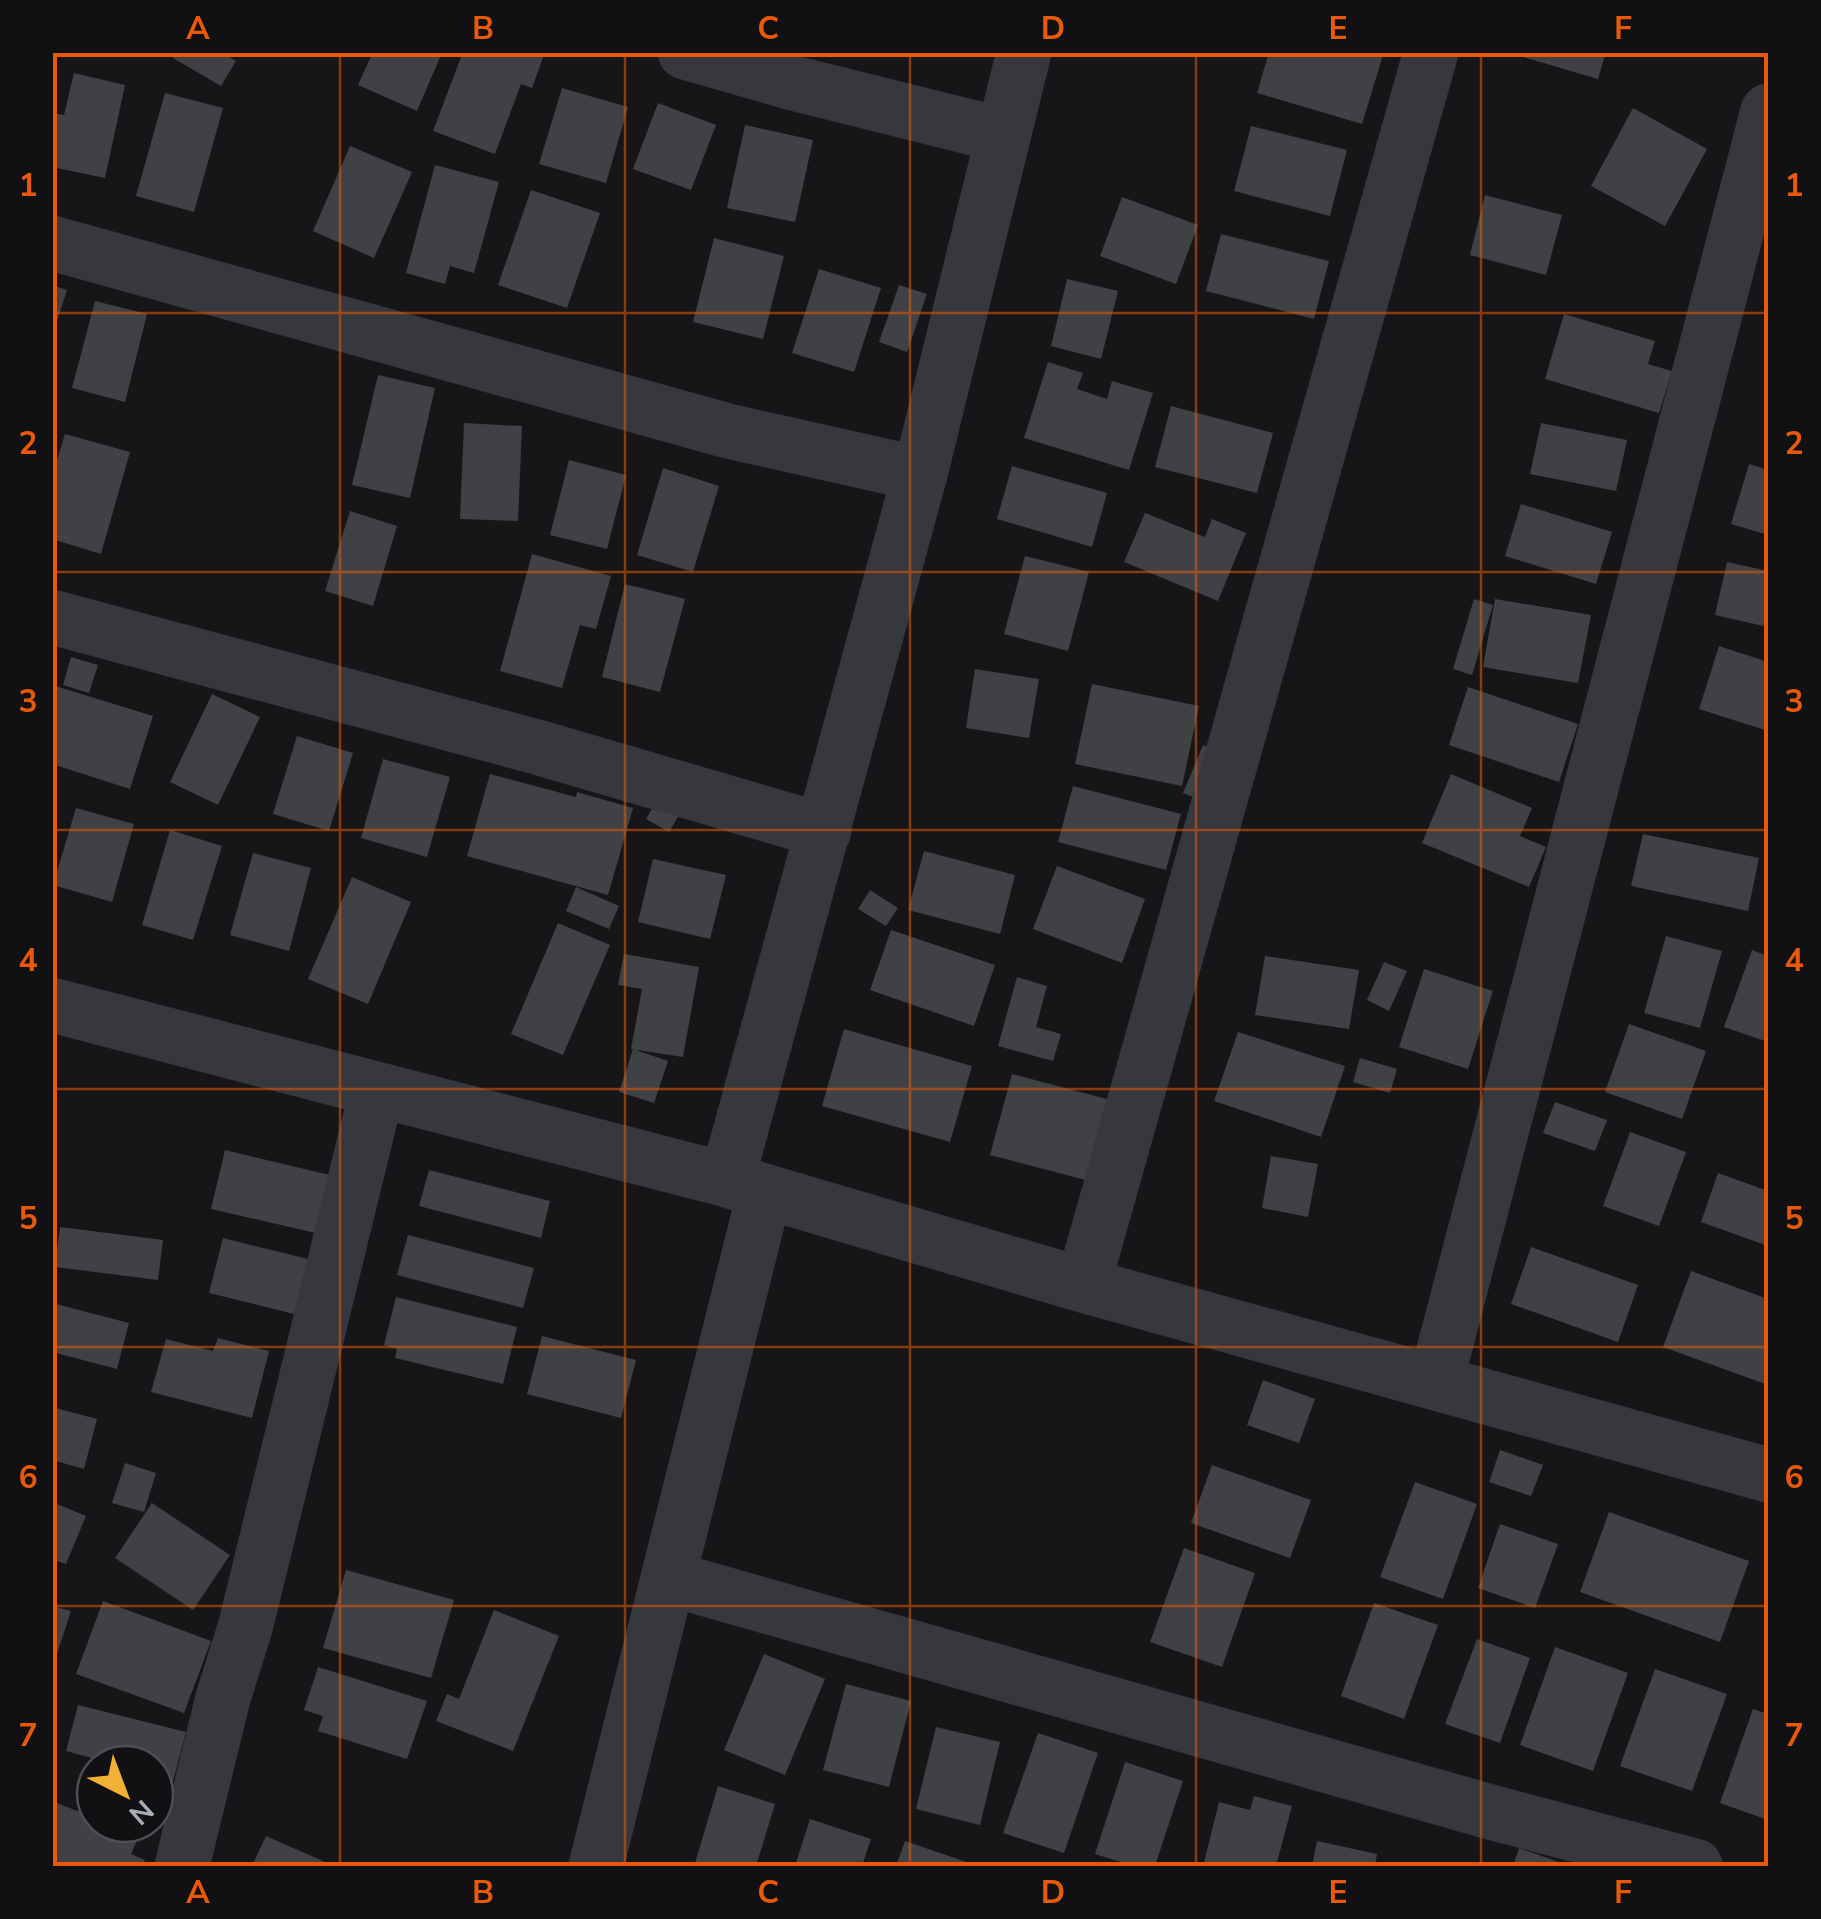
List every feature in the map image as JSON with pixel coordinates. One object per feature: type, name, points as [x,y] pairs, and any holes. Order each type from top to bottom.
[{"type":"street","points":[[685,52],[1002,135]]},
{"type":"street","points":[[596,1866],[668,1578],[746,1186],[824,831],[920,474],[1024,52]]},
{"type":"street","points":[[1084,1285],[1431,52]]},
{"type":"street","points":[[1436,1381],[1768,111]]},
{"type":"street","points":[[52,243],[710,426],[920,474]]},
{"type":"street","points":[[52,616],[537,747],[824,831]]},
{"type":"street","points":[[52,1005],[746,1186],[1084,1285],[1767,1470]]},
{"type":"street","points":[[182,1866],[378,1091]]},
{"type":"street","points":[[668,1578],[1474,1808],[1695,1866]]},
{"type":"building","points":[[177,52],[221,52],[236,61],[221,86],[173,58]]},
{"type":"building","points":[[373,52],[441,55],[417,111],[358,85]]},
{"type":"building","points":[[463,52],[545,52],[532,88],[521,84],[495,154],[433,131]]},
{"type":"building","points":[[1269,52],[1383,55],[1362,124],[1257,93]]},
{"type":"building","points":[[1521,52],[1606,52],[1598,79],[1520,56]]},
{"type":"building","points":[[74,73],[125,85],[105,178],[52,167],[52,113],[64,115]]},
{"type":"building","points":[[562,88],[628,107],[606,183],[539,164]]},
{"type":"building","points":[[165,93],[223,108],[194,212],[136,196]]},
{"type":"building","points":[[658,103],[716,125],[691,190],[633,169]]},
{"type":"building","points":[[1633,108],[1707,149],[1665,226],[1591,186]]},
{"type":"building","points":[[745,125],[813,140],[795,222],[727,208]]},
{"type":"building","points":[[1251,126],[1347,150],[1330,216],[1234,191]]},
{"type":"building","points":[[350,146],[412,172],[374,258],[313,231]]},
{"type":"building","points":[[435,165],[499,182],[474,273],[450,266],[445,284],[406,273]]},
{"type":"building","points":[[531,190],[600,213],[567,308],[498,285]]},
{"type":"building","points":[[1485,195],[1562,215],[1546,275],[1470,255]]},
{"type":"building","points":[[1122,197],[1198,225],[1176,284],[1100,256]]},
{"type":"building","points":[[1221,234],[1329,261],[1314,319],[1206,291]]},
{"type":"building","points":[[714,238],[784,256],[763,339],[693,322]]},
{"type":"building","points":[[819,269],[881,288],[854,372],[792,353]]},
{"type":"building","points":[[1067,279],[1118,291],[1101,359],[1051,346]]},
{"type":"building","points":[[52,285],[67,290],[53,334],[52,334]]},
{"type":"building","points":[[899,285],[927,294],[907,352],[879,342]]},
{"type":"building","points":[[95,301],[147,314],[125,402],[72,388]]},
{"type":"building","points":[[1564,314],[1655,341],[1648,364],[1672,371],[1659,413],[1545,379]]},
{"type":"building","points":[[1048,362],[1083,373],[1077,389],[1107,399],[1112,381],[1153,393],[1129,470],[1024,438]]},
{"type":"building","points":[[378,375],[435,388],[410,498],[352,485]]},
{"type":"building","points":[[1171,406],[1273,433],[1257,493],[1155,467]]},
{"type":"building","points":[[464,423],[522,426],[518,521],[460,519]]},
{"type":"building","points":[[1541,423],[1627,440],[1616,491],[1530,474]]},
{"type":"building","points":[[65,434],[130,452],[101,554],[52,539],[52,477]]},
{"type":"building","points":[[569,460],[626,475],[607,549],[550,535]]},
{"type":"building","points":[[1749,464],[1768,470],[1768,535],[1731,524]]},
{"type":"building","points":[[1012,466],[1107,493],[1092,547],[997,519]]},
{"type":"building","points":[[663,468],[719,486],[693,572],[637,555]]},
{"type":"building","points":[[1521,504],[1612,532],[1596,584],[1505,556]]},
{"type":"building","points":[[350,511],[397,526],[373,606],[325,591]]},
{"type":"building","points":[[1145,513],[1205,537],[1212,519],[1246,533],[1218,601],[1124,562]]},
{"type":"building","points":[[532,554],[611,576],[596,629],[580,625],[562,688],[500,671]]},
{"type":"building","points":[[1025,556],[1089,572],[1068,651],[1004,634]]},
{"type":"building","points":[[1727,562],[1768,571],[1768,627],[1715,615]]},
{"type":"building","points":[[625,584],[685,599],[660,692],[602,677]]},
{"type":"building","points":[[1474,599],[1493,605],[1472,675],[1453,669]]},
{"type":"building","points":[[1495,599],[1591,615],[1578,683],[1483,667]]},
{"type":"building","points":[[1719,646],[1768,662],[1768,731],[1699,709]]},
{"type":"building","points":[[71,657],[98,665],[89,693],[63,685]]},
{"type":"building","points":[[975,669],[1039,679],[1029,738],[966,728]]},
{"type":"building","points":[[1092,684],[1199,706],[1182,786],[1075,764]]},
{"type":"building","points":[[52,685],[153,716],[130,789],[52,764]]},
{"type":"building","points":[[1468,687],[1578,724],[1559,782],[1449,745]]},
{"type":"building","points":[[212,694],[260,717],[218,805],[170,782]]},
{"type":"building","points":[[297,736],[353,753],[329,831],[273,814]]},
{"type":"building","points":[[1203,745],[1230,756],[1210,804],[1183,793]]},
{"type":"building","points":[[383,759],[450,777],[427,857],[361,838]]},
{"type":"building","points":[[490,774],[633,808],[608,895],[467,856]]},
{"type":"building","points":[[1451,774],[1532,808],[1520,836],[1546,847],[1529,887],[1422,843]]},
{"type":"building","points":[[1073,786],[1181,814],[1166,870],[1058,842]]},
{"type":"building","points":[[663,789],[686,803],[669,832],[646,819]]},
{"type":"building","points":[[76,808],[134,824],[112,902],[53,885]]},
{"type":"building","points":[[170,830],[222,846],[193,940],[142,925]]},
{"type":"building","points":[[1643,834],[1759,858],[1748,911],[1631,886]]},
{"type":"building","points":[[924,851],[1015,875],[1000,934],[908,910]]},
{"type":"building","points":[[253,853],[311,868],[289,951],[230,935]]},
{"type":"building","points":[[653,859],[726,875],[710,939],[638,922]]},
{"type":"building","points":[[1057,866],[1145,899],[1122,963],[1033,929]]},
{"type":"building","points":[[352,877],[411,902],[368,1004],[308,979]]},
{"type":"building","points":[[576,887],[619,906],[609,929],[566,911]]},
{"type":"building","points":[[870,890],[898,908],[886,926],[858,909]]},
{"type":"building","points":[[558,923],[610,945],[563,1055],[511,1034]]},
{"type":"building","points":[[891,930],[995,965],[974,1026],[870,990]]},
{"type":"building","points":[[1666,936],[1722,951],[1700,1028],[1644,1013]]},
{"type":"building","points":[[1752,950],[1768,956],[1768,1042],[1724,1027]]},
{"type":"building","points":[[624,954],[699,967],[683,1057],[631,1049],[642,989],[618,985]]},
{"type":"building","points":[[1265,956],[1359,970],[1349,1029],[1255,1015]]},
{"type":"building","points":[[1384,962],[1407,971],[1389,1011],[1367,1000]]},
{"type":"building","points":[[1424,969],[1493,991],[1468,1069],[1399,1047]]},
{"type":"building","points":[[1017,977],[1047,986],[1036,1027],[1061,1034],[1053,1061],[998,1046]]},
{"type":"building","points":[[1629,1024],[1706,1051],[1682,1119],[1605,1092]]},
{"type":"building","points":[[844,1029],[972,1066],[950,1142],[822,1106]]},
{"type":"building","points":[[1238,1032],[1345,1066],[1321,1137],[1214,1101]]},
{"type":"building","points":[[633,1049],[668,1061],[654,1103],[619,1092]]},
{"type":"building","points":[[1360,1058],[1397,1069],[1390,1093],[1353,1082]]},
{"type":"building","points":[[1012,1074],[1118,1102],[1097,1183],[990,1155]]},
{"type":"building","points":[[1555,1102],[1607,1120],[1595,1151],[1543,1133]]},
{"type":"building","points":[[1630,1132],[1686,1152],[1659,1226],[1603,1206]]},
{"type":"building","points":[[225,1150],[334,1176],[320,1234],[211,1209]]},
{"type":"building","points":[[1271,1156],[1318,1164],[1308,1217],[1262,1208]]},
{"type":"building","points":[[429,1170],[550,1201],[541,1238],[419,1206]]},
{"type":"building","points":[[1718,1173],[1768,1191],[1768,1246],[1701,1222]]},
{"type":"building","points":[[60,1227],[163,1240],[158,1280],[55,1267]]},
{"type":"building","points":[[408,1235],[534,1268],[523,1308],[397,1275]]},
{"type":"building","points":[[223,1238],[308,1259],[294,1314],[209,1293]]},
{"type":"building","points":[[1531,1247],[1638,1285],[1618,1342],[1511,1304]]},
{"type":"building","points":[[1691,1271],[1768,1299],[1768,1385],[1663,1347]]},
{"type":"building","points":[[396,1297],[517,1327],[503,1384],[395,1358],[397,1349],[384,1345]]},
{"type":"building","points":[[52,1303],[129,1323],[117,1369],[52,1352]]},
{"type":"building","points":[[542,1336],[636,1360],[621,1418],[527,1394]]},
{"type":"building","points":[[218,1338],[269,1351],[252,1418],[151,1392],[166,1339],[213,1351]]},
{"type":"building","points":[[1263,1380],[1315,1399],[1299,1443],[1247,1425]]},
{"type":"building","points":[[52,1407],[97,1419],[84,1469],[52,1460]]},
{"type":"building","points":[[1500,1450],[1543,1465],[1531,1496],[1489,1482]]},
{"type":"building","points":[[125,1463],[156,1473],[144,1512],[112,1503]]},
{"type":"building","points":[[1212,1465],[1311,1500],[1290,1558],[1191,1523]]},
{"type":"building","points":[[1415,1482],[1477,1504],[1443,1599],[1380,1577]]},
{"type":"building","points":[[52,1502],[86,1516],[66,1564],[52,1559]]},
{"type":"building","points":[[152,1503],[230,1555],[193,1610],[115,1558]]},
{"type":"building","points":[[1609,1512],[1749,1561],[1720,1642],[1580,1592]]},
{"type":"building","points":[[1500,1524],[1558,1544],[1535,1608],[1478,1588]]},
{"type":"building","points":[[1184,1548],[1255,1573],[1222,1667],[1150,1642]]},
{"type":"building","points":[[346,1570],[454,1600],[431,1678],[323,1648]]},
{"type":"building","points":[[103,1601],[211,1641],[184,1713],[76,1674]]},
{"type":"building","points":[[1374,1603],[1438,1625],[1404,1719],[1341,1696]]},
{"type":"building","points":[[52,1606],[71,1611],[53,1666],[52,1666]]},
{"type":"building","points":[[494,1610],[559,1636],[513,1751],[436,1721],[447,1694],[459,1699]]},
{"type":"building","points":[[1477,1639],[1530,1658],[1500,1743],[1445,1724]]},
{"type":"building","points":[[1555,1647],[1628,1673],[1593,1771],[1520,1745]]},
{"type":"building","points":[[764,1654],[825,1679],[785,1775],[724,1750]]},
{"type":"building","points":[[318,1667],[427,1701],[407,1759],[318,1731],[323,1716],[304,1710]]},
{"type":"building","points":[[1655,1669],[1727,1694],[1692,1791],[1620,1766]]},
{"type":"building","points":[[846,1684],[911,1701],[889,1787],[823,1770]]},
{"type":"building","points":[[78,1705],[186,1732],[175,1774],[175,1744],[75,1744],[75,1753],[66,1751]]},
{"type":"building","points":[[1753,1709],[1768,1714],[1765,1819],[1720,1803]]},
{"type":"building","points":[[936,1727],[1000,1742],[980,1825],[916,1809]]},
{"type":"building","points":[[1038,1733],[1098,1753],[1064,1853],[1003,1833]]},
{"type":"building","points":[[1125,1762],[1183,1781],[1155,1866],[1133,1866],[1095,1854]]},
{"type":"building","points":[[718,1786],[775,1804],[756,1866],[695,1863]]},
{"type":"building","points":[[1254,1796],[1292,1806],[1276,1866],[1203,1866],[1219,1802],[1250,1810]]},
{"type":"building","points":[[52,1801],[75,1810],[75,1844],[135,1844],[131,1854],[145,1860],[142,1866],[52,1863]]},
{"type":"building","points":[[810,1819],[871,1839],[862,1866],[795,1866]]},
{"type":"building","points":[[266,1836],[334,1866],[252,1866]]},
{"type":"building","points":[[905,1841],[978,1866],[896,1866]]},
{"type":"building","points":[[1317,1841],[1377,1854],[1375,1866],[1312,1866]]},
{"type":"building","points":[[1519,1848],[1570,1866],[1513,1866]]}]
